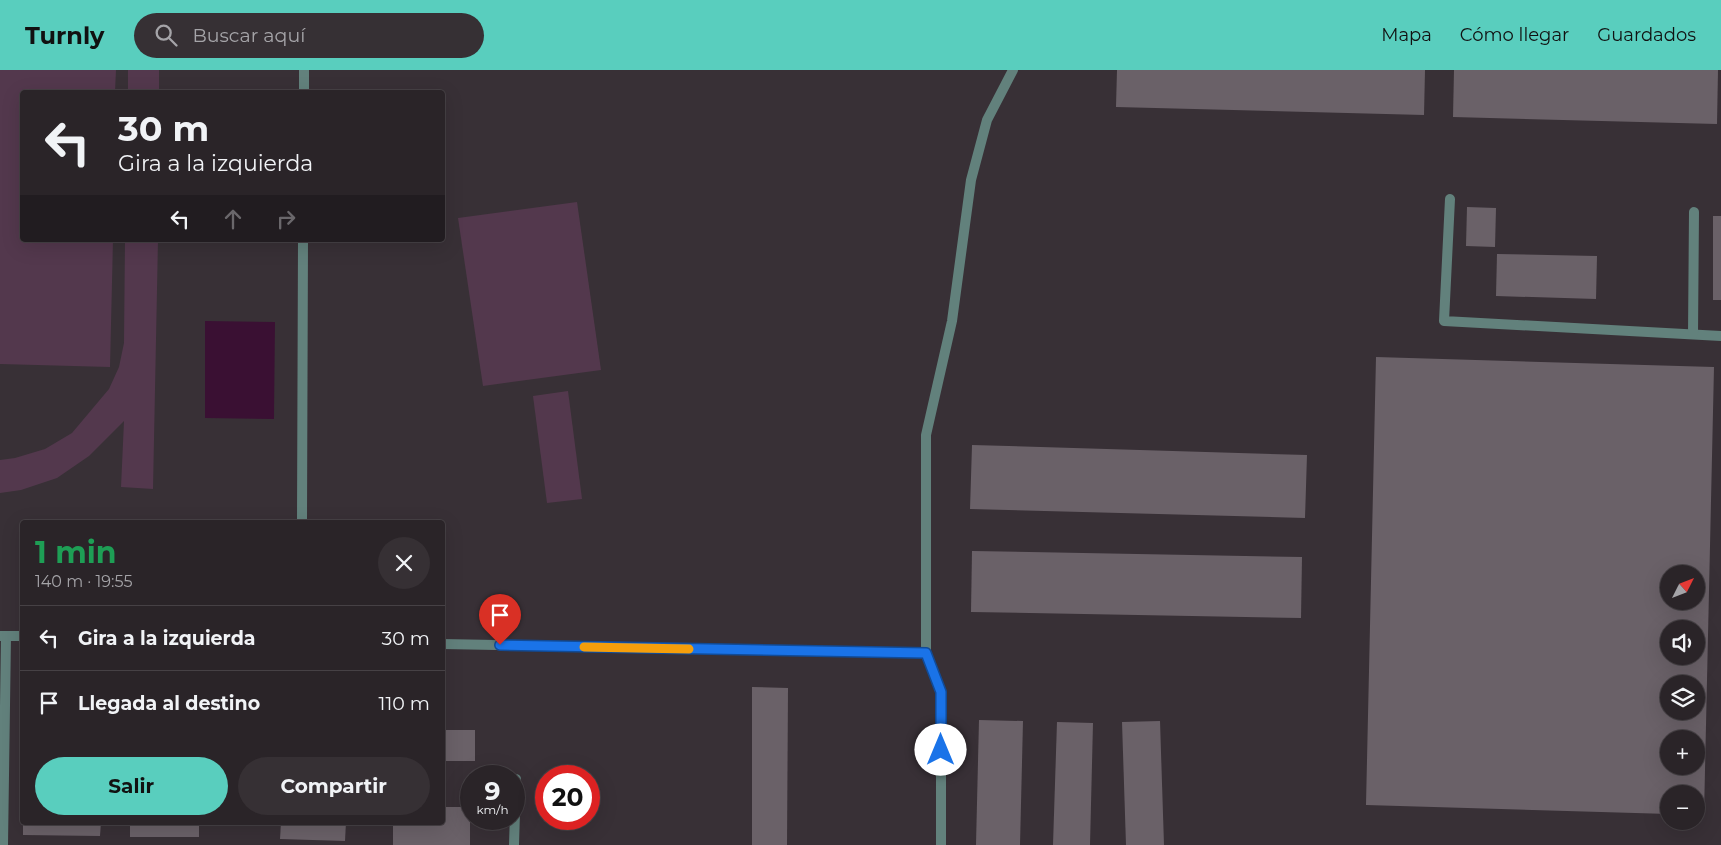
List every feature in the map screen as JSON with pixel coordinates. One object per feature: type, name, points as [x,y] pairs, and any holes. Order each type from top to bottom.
[{"type":"lane","points":[[304,70],[304,90]]},
{"type":"lane","points":[[941,845],[941,692],[926,653],[926,436],[952,321],[971,180],[987,120],[1013,70]]},
{"type":"lane","points":[[1450,199],[1444,321],[1721,336]]},
{"type":"lane","points":[[1693,334],[1694,212]]},
{"type":"lane","points":[[302,520],[303,242]]},
{"type":"lane","points":[[3,845],[3,636],[20,636]]},
{"type":"lane","points":[[445,644],[926,653]]},
{"type":"lane","points":[[514,830],[514,845]]},
{"type":"shaded area","points":[[0,70],[116,70],[115,90],[20,90],[20,242],[113,242],[110,367],[0,364]]},
{"type":"shaded area","points":[[128,70],[159,70],[159,90],[128,90]]},
{"type":"shaded area","points":[[577,202],[601,370],[483,386],[458,218]]},
{"type":"shaded area","points":[[125,242],[158,242],[153,489],[121,487],[124,421],[89,456],[57,478],[21,490],[0,493],[0,460],[15,458],[45,449],[72,433],[109,389],[119,367],[124,343]]},
{"type":"shaded area","points":[[205,321],[275,322],[274,419],[205,418]]},
{"type":"shaded area","points":[[568,391],[582,499],[547,503],[533,396]]},
{"type":"building","points":[[1117,70],[1425,70],[1424,115],[1116,107]]},
{"type":"building","points":[[1454,70],[1718,70],[1717,124],[1453,117]]},
{"type":"building","points":[[1467,207],[1496,208],[1495,247],[1466,246]]},
{"type":"building","points":[[1713,216],[1721,216],[1721,300],[1713,300]]},
{"type":"building","points":[[1497,254],[1597,256],[1596,299],[1496,296]]},
{"type":"building","points":[[1376,357],[1714,367],[1705,770],[1705,730],[1660,730],[1660,775],[1705,775],[1705,785],[1660,785],[1660,814],[1366,805]]},
{"type":"building","points":[[972,445],[1307,455],[1305,518],[970,509]]},
{"type":"building","points":[[972,551],[1302,557],[1301,618],[971,612]]},
{"type":"building","points":[[752,687],[788,688],[787,845],[752,845]]},
{"type":"building","points":[[979,720],[1023,721],[1020,845],[976,845]]},
{"type":"building","points":[[1160,721],[1164,845],[1126,845],[1122,722]]},
{"type":"building","points":[[1057,722],[1093,723],[1090,845],[1053,845]]},
{"type":"building","points":[[445,730],[475,730],[475,761],[445,761]]},
{"type":"building","points":[[445,807],[460,807],[460,830],[470,830],[470,845],[393,845],[393,825],[445,825]]},
{"type":"building","points":[[23,825],[101,825],[100,836],[23,835]]},
{"type":"building","points":[[130,825],[199,825],[199,837],[130,837]]},
{"type":"building","points":[[281,825],[346,825],[345,841],[280,839]]},
{"type":"slow traffic","points":[[584,647],[689,649]]},
{"type":"route","points":[[500,645],[926,653],[941,692],[941,750]]}]
